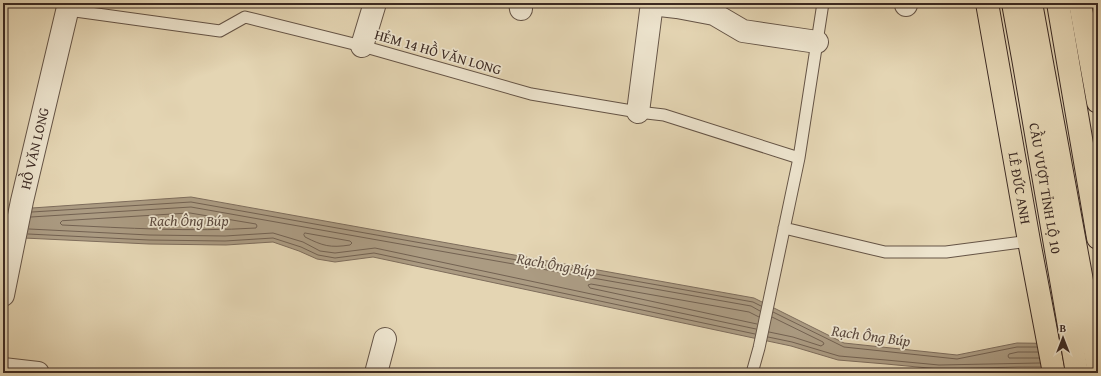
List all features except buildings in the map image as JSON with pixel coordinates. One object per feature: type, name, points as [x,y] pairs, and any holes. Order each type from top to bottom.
[{"type":"highway","name":"LÊ ĐỨC ANH","points":[[987,3],[1054,373]]},
{"type":"highway","name":"CẦU VƯỢT TỈNH LỘ 10","points":[[1013,3],[1077,373]]},
{"type":"highway","name":"CẦU VƯỢT TỈNH LỘ 10","points":[[1031,3],[1098,368]]},
{"type":"highway","points":[[1058,3],[1098,238]]},
{"type":"highway","points":[[1080,3],[1098,102]]},
{"type":"highway","points":[[1096,3],[1098,17]]},
{"type":"highway","points":[[1029,241],[1063,253],[1084,253],[1098,250]]},
{"type":"street","points":[[362,46],[375,3]]},
{"type":"street","points":[[638,112],[651,4],[714,14],[743,31],[817,42]]},
{"type":"street","name":"HỒ VĂN LONG","points":[[3,295],[22,201],[69,7]]},
{"type":"street","points":[[376,373],[385,339]]},
{"type":"street","points":[[3,369],[38,373]]},
{"type":"lane","points":[[752,373],[759,348],[799,158],[823,3]]},
{"type":"lane","name":"HẺM 14 HỒ VĂN LONG","points":[[69,7],[220,31],[245,17],[362,46],[531,94],[664,115],[799,158]]},
{"type":"lane","points":[[784,228],[885,252],[946,252],[1029,241]]},
{"type":"water","name":"Rạch Ông Búp","points":[[191,197],[754,298],[844,343],[957,355],[1017,343],[1098,344],[1098,367],[939,369],[838,360],[791,346],[373,257],[335,262],[317,259],[273,242],[226,245],[149,244],[3,237],[3,210]]}]
